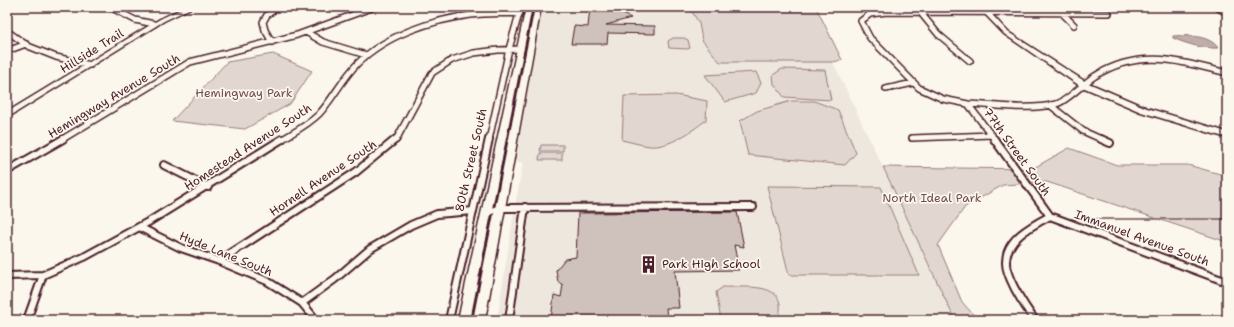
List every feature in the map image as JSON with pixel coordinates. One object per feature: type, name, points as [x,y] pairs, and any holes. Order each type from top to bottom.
[{"type":"main road","name":"Hillside Trail","points":[[7,116],[154,24],[190,7]]},
{"type":"main road","name":"80th Street South","points":[[464,320],[529,7]]},
{"type":"main road","points":[[479,320],[538,7]]},
{"type":"main road","points":[[983,10],[1006,32],[1083,84],[1144,110],[1227,135]]},
{"type":"street","points":[[110,7],[135,20],[154,24]]},
{"type":"street","points":[[272,42],[263,28],[262,23],[264,18],[278,7]]},
{"type":"street","name":"Hemingway Avenue South","points":[[7,171],[68,136],[178,68],[200,58],[272,42],[306,32],[374,7]]},
{"type":"street","points":[[1217,7],[1227,13]]},
{"type":"street","name":"80th Street South","points":[[448,320],[510,49],[521,10]]},
{"type":"street","name":"Homestead Avenue South","points":[[43,275],[101,250],[141,228],[318,116],[332,99],[348,75],[366,55],[388,41],[408,32],[449,20],[521,10]]},
{"type":"street","points":[[920,12],[983,10],[1109,13]]},
{"type":"street","name":"77th Street South","points":[[920,12],[887,12],[870,14],[861,21],[863,28],[870,38],[913,83],[927,93],[943,99],[968,104],[1050,216]]},
{"type":"street","points":[[920,12],[938,34],[970,61]]},
{"type":"street","points":[[1062,13],[1074,25]]},
{"type":"street","points":[[7,31],[26,44],[56,57],[90,65]]},
{"type":"street","points":[[306,32],[322,42],[366,55]]},
{"type":"street","points":[[7,51],[26,44]]},
{"type":"street","name":"Hornell Avenue South","points":[[219,262],[356,172],[396,140],[432,73],[440,67],[460,56],[483,52],[521,49]]},
{"type":"street","points":[[968,104],[1050,105],[1067,99],[1083,84],[1106,69],[1132,59],[1164,59],[1227,73]]},
{"type":"street","points":[[886,89],[913,83]]},
{"type":"street","points":[[1050,105],[1083,131],[1110,143]]},
{"type":"street","points":[[912,138],[992,135]]},
{"type":"street","points":[[164,164],[208,187]]},
{"type":"street","points":[[509,320],[525,207]]},
{"type":"street","points":[[486,214],[500,208],[525,207],[753,207]]},
{"type":"street","points":[[302,303],[335,279],[370,249],[411,225],[437,214],[473,211]]},
{"type":"street","points":[[1035,320],[1019,297],[1010,276],[1006,260],[1012,244],[1032,226],[1050,216]]},
{"type":"street","name":"Immanuel Avenue South","points":[[1050,216],[1227,282]]},
{"type":"street","name":"Hyde Lane South","points":[[141,228],[181,248],[267,281],[302,303],[316,320]]},
{"type":"street","points":[[7,276],[43,275],[27,320]]},
{"type":"shaded area","points":[[542,7],[689,7],[699,23],[702,40],[720,62],[833,62],[955,320],[497,320],[523,162],[513,162],[532,67]]},
{"type":"shaded area","points":[[1173,36],[1204,38],[1209,40],[1218,48],[1207,48],[1189,44],[1173,38]]},
{"type":"green space","points":[[689,7],[816,7],[842,60],[833,62],[720,62],[702,40],[699,23]]},
{"type":"green space","points":[[673,38],[684,38],[688,40],[690,48],[669,48],[668,41]]},
{"type":"green space","name":"Hemingway Park","points":[[273,54],[312,71],[290,104],[245,129],[172,121],[227,62]]},
{"type":"green space","points":[[782,69],[825,70],[831,100],[784,97],[774,84],[773,75]]},
{"type":"green space","points":[[756,72],[761,83],[756,93],[725,102],[705,75]]},
{"type":"green space","points":[[676,95],[707,101],[706,120],[680,138],[657,146],[622,140],[624,96]]},
{"type":"green space","points":[[791,101],[814,101],[838,110],[856,153],[845,165],[748,155],[740,121],[757,111]]},
{"type":"green space","points":[[541,145],[563,145],[563,151],[540,151]]},
{"type":"green space","name":"North Ideal Park","points":[[1069,148],[1117,165],[1188,165],[1227,176],[1227,242],[1047,182],[1003,185],[965,207],[938,245],[962,302],[978,320],[955,320],[883,167],[1032,169]]},
{"type":"green space","points":[[540,153],[562,153],[562,160],[539,160]]},
{"type":"green space","points":[[767,186],[881,187],[919,275],[789,275]]},
{"type":"green space","points":[[723,287],[748,287],[765,289],[772,292],[777,297],[780,304],[778,320],[721,320],[716,292]]},
{"type":"building","points":[[590,7],[622,7],[621,13],[631,18],[606,25],[655,26],[655,34],[608,33],[607,44],[571,44],[574,26],[588,27]]},
{"type":"building","name":"Park High School","points":[[737,212],[744,247],[734,245],[739,270],[675,271],[679,308],[666,308],[667,320],[551,320],[554,295],[561,297],[563,285],[558,282],[556,270],[565,259],[576,257],[578,213]]},
{"type":"waterway","points":[[1066,219],[1227,219]]},
{"type":"place","name":"Park High School","points":[[649,264]]}]
